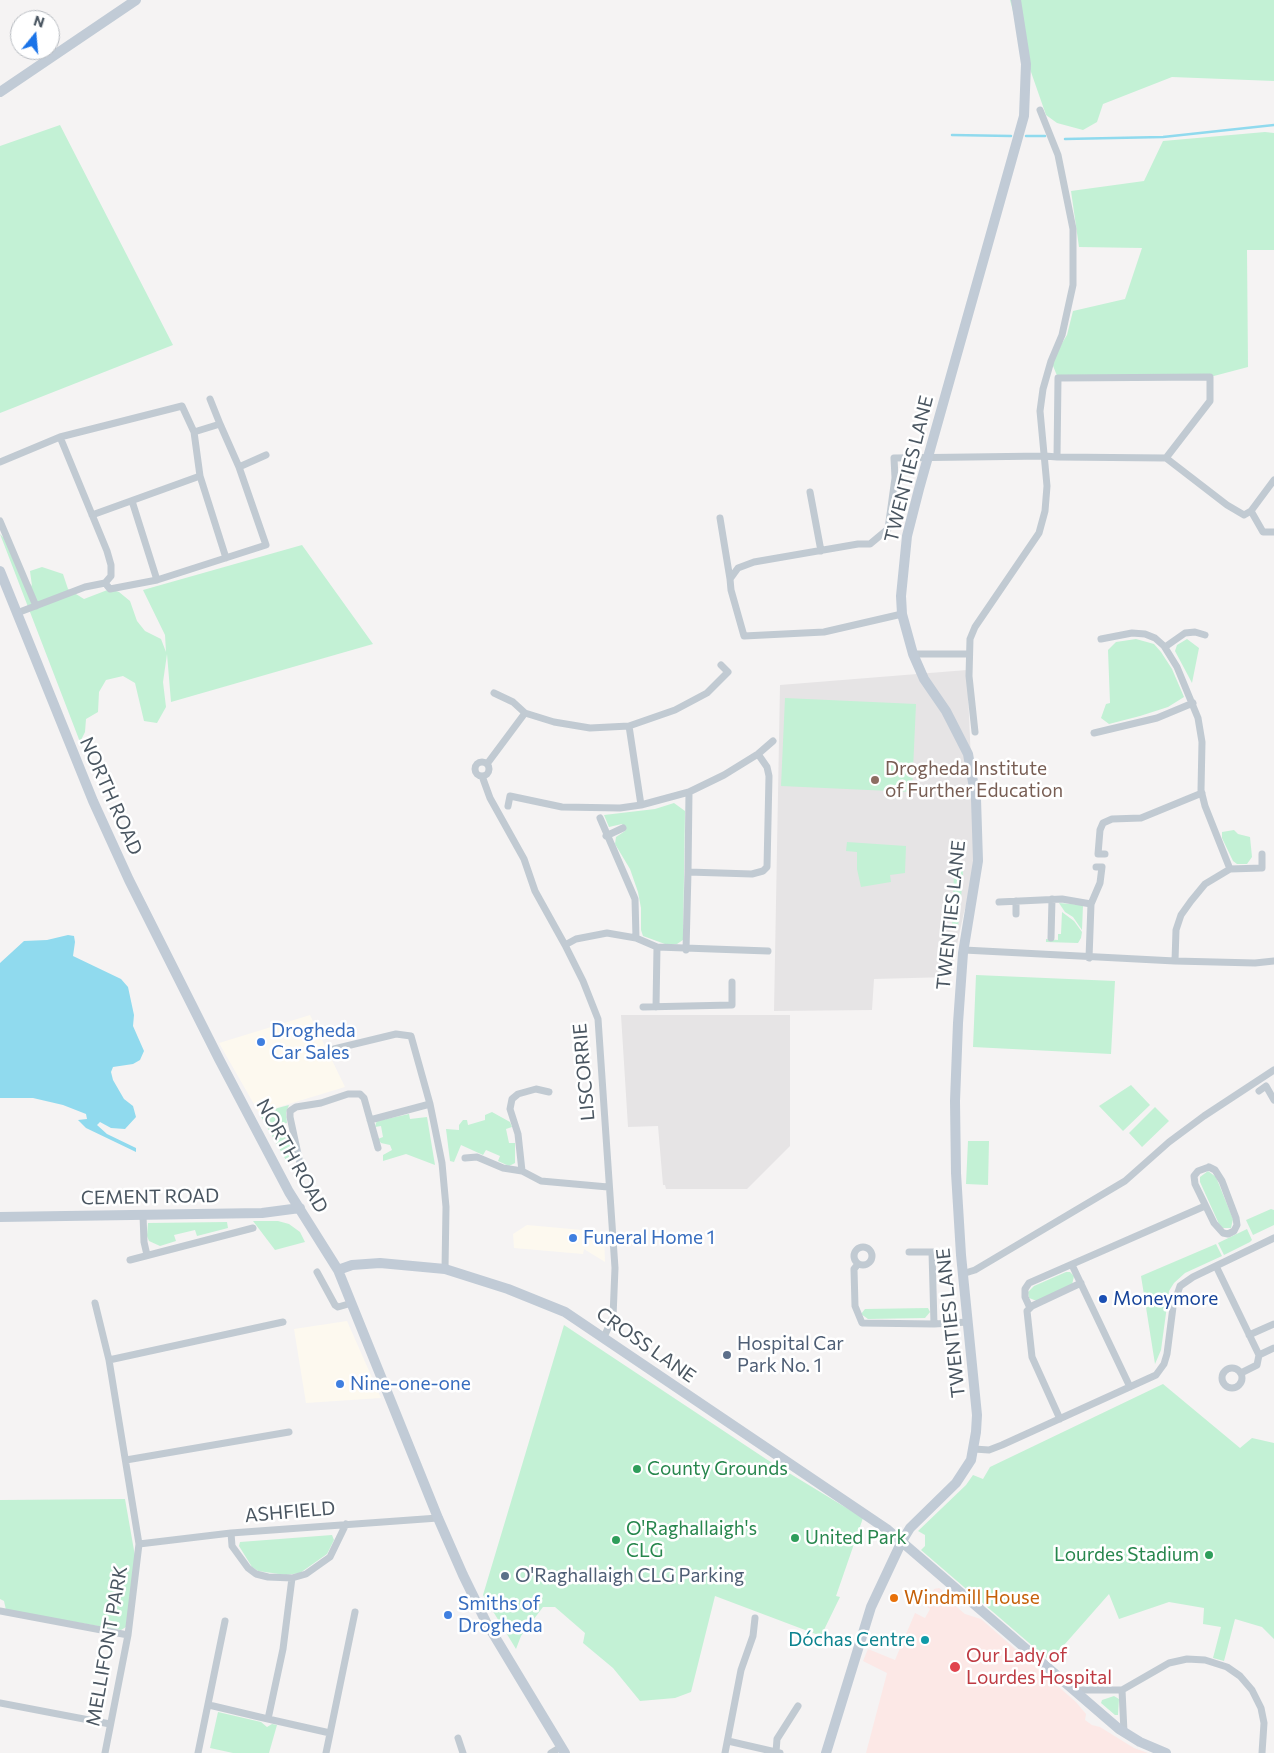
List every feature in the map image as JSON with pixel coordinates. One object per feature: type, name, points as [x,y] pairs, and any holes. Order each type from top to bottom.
[{"type":"street","points":[[0,92],[136,0]]},
{"type":"street","name":"TWENTIES LANE","points":[[826,1753],[871,1608],[902,1541],[910,1528],[956,1484],[966,1469],[974,1448],[977,1415],[962,1274],[956,1173],[955,1101],[958,1023],[964,950],[978,861],[978,826],[968,754],[946,710],[924,679],[913,654],[902,614],[902,574],[907,536],[1024,116],[1026,64],[1016,0]]},
{"type":"street","points":[[975,732],[968,654],[970,639],[976,627],[1039,533],[1045,511],[1047,486],[1040,411],[1043,389],[1069,309],[1073,285],[1073,229],[1058,155],[1040,110]]},
{"type":"street","points":[[1057,457],[1058,378],[1210,377],[1210,401],[1166,458]]},
{"type":"street","points":[[105,583],[110,589],[158,580],[266,545],[239,466],[210,399]]},
{"type":"street","points":[[0,462],[60,437],[182,406],[194,432],[200,476],[226,558]]},
{"type":"street","points":[[194,432],[220,424]]},
{"type":"street","points":[[17,613],[85,587],[105,583],[110,576],[111,565],[60,437]]},
{"type":"street","points":[[239,466],[266,455]]},
{"type":"street","points":[[730,580],[738,568],[751,563],[822,550],[870,544],[888,529],[895,478],[894,458],[1045,456],[1166,458],[1239,514],[1244,515],[1251,511],[1274,480]]},
{"type":"street","points":[[92,516],[200,476]]},
{"type":"street","points":[[810,492],[822,550]]},
{"type":"street","points":[[132,501],[158,580]]},
{"type":"street","points":[[1251,511],[1263,532],[1274,532]]},
{"type":"street","points":[[720,518],[732,598],[744,636],[824,632],[902,614]]},
{"type":"street","points":[[0,521],[36,606]]},
{"type":"street","name":"NORTH ROAD","points":[[0,571],[93,801],[129,880],[219,1059],[300,1208],[338,1270],[438,1518],[486,1622],[563,1750]]},
{"type":"street","points":[[1165,647],[1186,633],[1194,632],[1206,636]]},
{"type":"street","points":[[1101,638],[1132,633],[1145,634],[1155,638],[1165,647],[1178,667],[1193,703],[1202,742],[1200,767],[1202,793],[1230,869]]},
{"type":"street","points":[[913,654],[968,654]]},
{"type":"street","points":[[494,693],[513,702],[525,713],[554,722],[590,728],[629,726],[675,710],[707,693],[728,672],[721,665]]},
{"type":"street","points":[[1094,733],[1157,718],[1193,703]]},
{"type":"street","points":[[487,764],[525,713]]},
{"type":"street","points":[[629,726],[641,805]]},
{"type":"street","points":[[508,806],[510,796],[562,807],[613,808],[641,805],[689,792],[724,775],[758,754],[772,741]]},
{"type":"street","points":[[688,872],[752,874],[762,871],[767,867],[769,776],[758,754]]},
{"type":"street","points":[[480,762],[487,764],[489,770],[482,776],[476,773],[475,766],[480,762]]},
{"type":"street","name":"LISCORRIE","points":[[482,776],[490,798],[524,860],[535,891],[583,981],[598,1019],[608,1187],[614,1252],[613,1317],[604,1337]]},
{"type":"street","points":[[686,950],[689,792]]},
{"type":"street","points":[[1105,854],[1098,854],[1100,830],[1103,823],[1112,819],[1141,818],[1202,793]]},
{"type":"street","points":[[600,818],[606,836],[635,899],[636,938]]},
{"type":"street","points":[[606,836],[623,828]]},
{"type":"street","points":[[1175,961],[1176,930],[1181,915],[1206,884],[1230,869],[1262,868],[1262,854]]},
{"type":"street","points":[[1089,958],[1091,904],[1100,883],[1102,867],[1096,867]]},
{"type":"street","points":[[999,902],[1052,899],[1091,904]]},
{"type":"street","points":[[1051,938],[1052,899]]},
{"type":"street","points":[[1016,901],[1016,914]]},
{"type":"street","points":[[565,945],[576,939],[607,933],[636,938],[657,947],[686,950],[768,951]]},
{"type":"street","points":[[656,1007],[657,947]]},
{"type":"street","points":[[964,950],[1089,958],[1255,963],[1274,961]]},
{"type":"street","points":[[643,1007],[732,1005],[732,982]]},
{"type":"street","points":[[334,1049],[396,1034],[411,1036],[430,1104],[442,1163],[447,1241],[445,1269]]},
{"type":"street","points":[[962,1274],[975,1270],[1125,1180],[1169,1142],[1204,1116],[1274,1070]]},
{"type":"street","points":[[1259,1091],[1266,1086],[1274,1100]]},
{"type":"street","points":[[522,1171],[518,1134],[510,1109],[512,1099],[518,1094],[536,1089],[548,1092]]},
{"type":"street","points":[[301,1168],[290,1117],[290,1111],[296,1107],[321,1103],[356,1092],[364,1098],[378,1148]]},
{"type":"street","points":[[370,1120],[430,1104]]},
{"type":"street","points":[[465,1158],[477,1157],[503,1168],[522,1171],[541,1181],[608,1187]]},
{"type":"street","points":[[1209,1167],[1216,1170],[1222,1181],[1236,1218],[1237,1225],[1234,1231],[1223,1233],[1214,1223],[1205,1206],[1194,1176],[1198,1171],[1209,1167]]},
{"type":"street","points":[[1030,1308],[1025,1297],[1029,1283],[1205,1206]]},
{"type":"street","name":"CEMENT ROAD","points":[[0,1217],[262,1213],[300,1208]]},
{"type":"street","points":[[143,1215],[143,1235],[147,1255]]},
{"type":"street","points":[[130,1260],[253,1228]]},
{"type":"street","points":[[974,1448],[989,1450],[1156,1375],[1164,1364],[1173,1308],[1180,1286],[1193,1276],[1274,1238]]},
{"type":"street","points":[[909,1252],[946,1252]]},
{"type":"street","points":[[932,1252],[934,1324]]},
{"type":"street","name":"CROSS LANE","points":[[338,1270],[352,1265],[380,1263],[445,1269],[508,1289],[566,1312],[846,1500],[902,1541],[1124,1732],[1140,1742],[1166,1753]]},
{"type":"street","points":[[858,1264],[854,1269],[855,1306],[862,1323],[934,1324],[968,1322]]},
{"type":"street","points":[[1072,1265],[1130,1388]]},
{"type":"street","points":[[1216,1266],[1259,1355],[1257,1365],[1241,1373]]},
{"type":"street","points":[[317,1272],[335,1305],[338,1307],[352,1303]]},
{"type":"street","points":[[1060,1419],[1032,1357],[1027,1311],[1082,1284]]},
{"type":"street","name":"MELLIFONT PARK","points":[[95,1303],[109,1360],[139,1544],[128,1635],[105,1753]]},
{"type":"street","points":[[109,1360],[283,1322]]},
{"type":"street","points":[[1249,1334],[1274,1324]]},
{"type":"street","points":[[1259,1355],[1274,1348]]},
{"type":"street","points":[[126,1460],[289,1432]]},
{"type":"street","name":"ASHFIELD","points":[[346,1524],[330,1557],[306,1574],[292,1578],[256,1574],[248,1568],[232,1546],[231,1533],[346,1524],[438,1518]]},
{"type":"street","name":"MELLIFONT PARK","points":[[139,1544],[231,1533]]},
{"type":"street","points":[[268,1719],[283,1649],[292,1578]]},
{"type":"street","points":[[0,1611],[128,1635]]},
{"type":"street","points":[[326,1753],[356,1612]]},
{"type":"street","points":[[725,1753],[741,1670],[746,1650],[753,1636],[755,1618]]},
{"type":"street","points":[[198,1753],[225,1621]]},
{"type":"street","points":[[1074,1690],[1122,1690],[1169,1664],[1187,1659],[1217,1662],[1240,1676],[1252,1690],[1261,1708],[1264,1722],[1262,1750],[1255,1753]]},
{"type":"street","points":[[1122,1690],[1124,1732]]},
{"type":"street","points":[[0,1703],[110,1724]]},
{"type":"street","points":[[209,1704],[330,1733]]},
{"type":"street","points":[[728,1741],[778,1752],[777,1739],[798,1706]]},
{"type":"street","points":[[458,1738],[463,1753]]},
{"type":"street","points":[[552,1753],[563,1750]]},
{"type":"shaded area","name":"Drogheda Institute of Further Education","points":[[967,670],[976,875],[964,912],[950,977],[874,979],[872,1010],[774,1011],[780,685]]},
{"type":"shaded area","points":[[310,1015],[345,1087],[259,1113],[219,1043]]},
{"type":"shaded area","points":[[621,1015],[790,1015],[790,1146],[747,1189],[666,1189],[665,1185],[663,1185],[658,1126],[628,1127]]},
{"type":"shaded area","points":[[527,1225],[604,1232],[605,1262],[584,1249],[583,1254],[514,1248],[513,1234]]},
{"type":"shaded area","points":[[347,1321],[381,1398],[306,1403],[294,1329]]},
{"type":"shaded area","name":"Our Lady of Lourdes Hospital","points":[[939,1588],[945,1597],[965,1614],[981,1619],[1076,1702],[1086,1714],[1085,1720],[1134,1748],[1148,1753],[866,1753],[887,1673],[863,1661],[868,1649],[895,1660],[915,1613],[925,1618],[930,1609],[926,1606],[934,1589]]},
{"type":"green space","points":[[1010,0],[1274,0],[1274,81],[1172,77],[1103,104],[1097,122],[1083,130],[1057,123],[1046,115],[1023,49]]},
{"type":"green space","points":[[60,125],[173,345],[0,413],[0,146]]},
{"type":"green space","points":[[1265,132],[1274,133],[1274,250],[1247,250],[1248,367],[1210,377],[1058,378],[1051,361],[1067,335],[1073,311],[1125,299],[1142,248],[1079,247],[1071,191],[1144,181],[1163,141]]},
{"type":"green space","points":[[0,534],[14,548],[24,577],[32,586],[30,571],[42,567],[63,574],[68,589],[84,599],[110,589],[119,592],[130,601],[137,621],[145,631],[161,639],[166,652],[165,635],[143,590],[302,545],[373,644],[171,702],[167,654],[163,682],[166,707],[157,723],[144,721],[135,683],[123,676],[106,680],[99,692],[98,712],[86,719],[85,732],[80,742]]},
{"type":"green space","points":[[1136,639],[1154,644],[1161,652],[1172,669],[1184,697],[1168,707],[1109,724],[1101,718],[1106,704],[1110,703],[1108,650],[1116,642]]},
{"type":"green space","points":[[1187,639],[1199,648],[1192,683],[1175,651],[1177,645]]},
{"type":"green space","points":[[785,698],[916,704],[912,792],[781,786]]},
{"type":"green space","points":[[674,803],[685,811],[683,940],[677,944],[665,944],[643,936],[638,892],[630,869],[615,844],[616,837],[625,831],[622,824],[609,827],[604,815],[655,809]]},
{"type":"green space","points":[[1234,830],[1238,834],[1250,837],[1252,857],[1247,864],[1237,864],[1233,861],[1222,838],[1222,832]]},
{"type":"green space","points":[[847,842],[906,846],[905,873],[890,875],[891,882],[861,887],[857,869],[857,852],[846,851]]},
{"type":"green space","points":[[958,864],[963,867],[963,877],[958,927],[955,929],[952,927],[954,866]]},
{"type":"green space","points":[[1059,903],[1083,905],[1082,930],[1073,917],[1065,912]]},
{"type":"green space","points":[[1062,912],[1074,921],[1082,932],[1078,943],[1046,942],[1046,939],[1058,940],[1058,934],[1061,934]]},
{"type":"green space","points":[[976,975],[1115,981],[1111,1054],[973,1047]]},
{"type":"green space","points":[[1131,1085],[1150,1105],[1123,1131],[1099,1106]]},
{"type":"green space","points":[[289,1105],[286,1113],[287,1123],[282,1124],[284,1134],[290,1133],[294,1157],[287,1162],[259,1113]]},
{"type":"green space","points":[[1155,1107],[1169,1121],[1142,1147],[1129,1133]]},
{"type":"green space","points":[[492,1112],[510,1122],[512,1127],[506,1129],[509,1143],[515,1143],[515,1163],[509,1166],[498,1161],[500,1156],[486,1150],[483,1155],[461,1145],[454,1162],[450,1161],[446,1129],[459,1130],[459,1125],[463,1120],[467,1120],[468,1125],[485,1120],[485,1115]]},
{"type":"green space","points":[[409,1114],[410,1119],[427,1117],[435,1165],[406,1154],[383,1161],[383,1155],[392,1150],[390,1145],[381,1143],[378,1139],[383,1137],[381,1126],[375,1127],[377,1121]]},
{"type":"green space","points":[[968,1141],[989,1141],[988,1185],[966,1184]]},
{"type":"green space","points":[[1208,1171],[1216,1177],[1233,1219],[1231,1228],[1222,1228],[1219,1224],[1200,1182],[1200,1177]]},
{"type":"green space","points":[[1271,1209],[1274,1210],[1274,1225],[1253,1235],[1246,1220]]},
{"type":"green space","points":[[253,1221],[278,1221],[289,1224],[300,1232],[305,1242],[275,1250]]},
{"type":"green space","points":[[227,1222],[228,1228],[197,1236],[195,1230],[174,1235],[176,1241],[160,1246],[149,1241],[147,1236],[148,1223]]},
{"type":"green space","points":[[1247,1229],[1252,1240],[1224,1255],[1218,1243]]},
{"type":"green space","points":[[1216,1244],[1222,1256],[1185,1273],[1174,1283],[1169,1291],[1161,1350],[1155,1364],[1141,1276]]},
{"type":"green space","points":[[1070,1272],[1074,1276],[1072,1285],[1037,1301],[1029,1298],[1028,1292],[1034,1286]]},
{"type":"green space","points":[[928,1308],[930,1312],[925,1318],[868,1319],[861,1314],[865,1309]]},
{"type":"green space","name":"O'Raghallaigh's CLG","points":[[564,1325],[766,1459],[863,1518],[836,1596],[840,1597],[821,1636],[715,1596],[691,1692],[675,1698],[640,1701],[613,1668],[583,1643],[585,1633],[555,1607],[543,1607],[521,1636],[516,1649],[483,1595]]},
{"type":"green space","points":[[1163,1384],[1240,1448],[1252,1438],[1274,1443],[1274,1639],[1262,1627],[1235,1619],[1224,1661],[1213,1658],[1221,1627],[1203,1624],[1204,1608],[1169,1602],[1119,1619],[1109,1594],[1050,1661],[921,1550],[925,1546],[925,1535],[918,1531],[966,1485],[973,1475],[983,1479],[990,1467]]},
{"type":"green space","points":[[125,1499],[135,1556],[126,1627],[121,1630],[6,1610],[4,1601],[0,1599],[0,1500]]},
{"type":"green space","points":[[332,1535],[334,1540],[327,1554],[300,1573],[286,1575],[258,1571],[252,1567],[239,1546],[240,1542]]},
{"type":"green space","points":[[1114,1696],[1119,1699],[1118,1715],[1115,1715],[1101,1703],[1102,1700]]},
{"type":"green space","points":[[218,1712],[261,1722],[267,1727],[272,1724],[277,1725],[269,1753],[233,1753],[210,1748]]},
{"type":"water","points":[[68,935],[74,936],[73,956],[121,979],[128,987],[134,1015],[133,1026],[144,1051],[140,1060],[133,1064],[113,1067],[111,1072],[113,1080],[124,1099],[133,1106],[136,1117],[125,1129],[111,1128],[100,1122],[97,1125],[107,1134],[136,1148],[136,1152],[86,1128],[78,1120],[87,1119],[86,1114],[63,1105],[33,1098],[0,1098],[0,963],[24,941],[47,940]]},
{"type":"waterway","points":[[1065,139],[1163,137],[1274,125]]},
{"type":"waterway","points":[[952,135],[1011,136]]},
{"type":"waterway","points":[[1026,136],[1045,136]]},
{"type":"place","name":"Drogheda Institute of Further Education","points":[[875,780]]},
{"type":"place","name":"Drogheda Car Sales","points":[[261,1042]]},
{"type":"place","name":"Funeral Home 1","points":[[573,1238]]},
{"type":"place","name":"Moneymore","points":[[1103,1299]]},
{"type":"place","name":"Hospital Car Park No. 1","points":[[727,1355]]},
{"type":"place","name":"Nine-one-one","points":[[340,1384]]},
{"type":"place","name":"County Grounds","points":[[637,1469]]},
{"type":"place","name":"United Park","points":[[795,1538]]},
{"type":"place","name":"O'Raghallaigh's CLG","points":[[616,1540]]},
{"type":"place","name":"Lourdes Stadium","points":[[1209,1555]]},
{"type":"place","name":"O'Raghallaigh CLG Parking","points":[[505,1576]]},
{"type":"place","name":"Windmill House","points":[[894,1598]]},
{"type":"place","name":"Smiths of Drogheda","points":[[448,1615]]},
{"type":"place","name":"Dóchas Centre","points":[[925,1640]]},
{"type":"place","name":"Our Lady of Lourdes Hospital","points":[[955,1667]]}]
